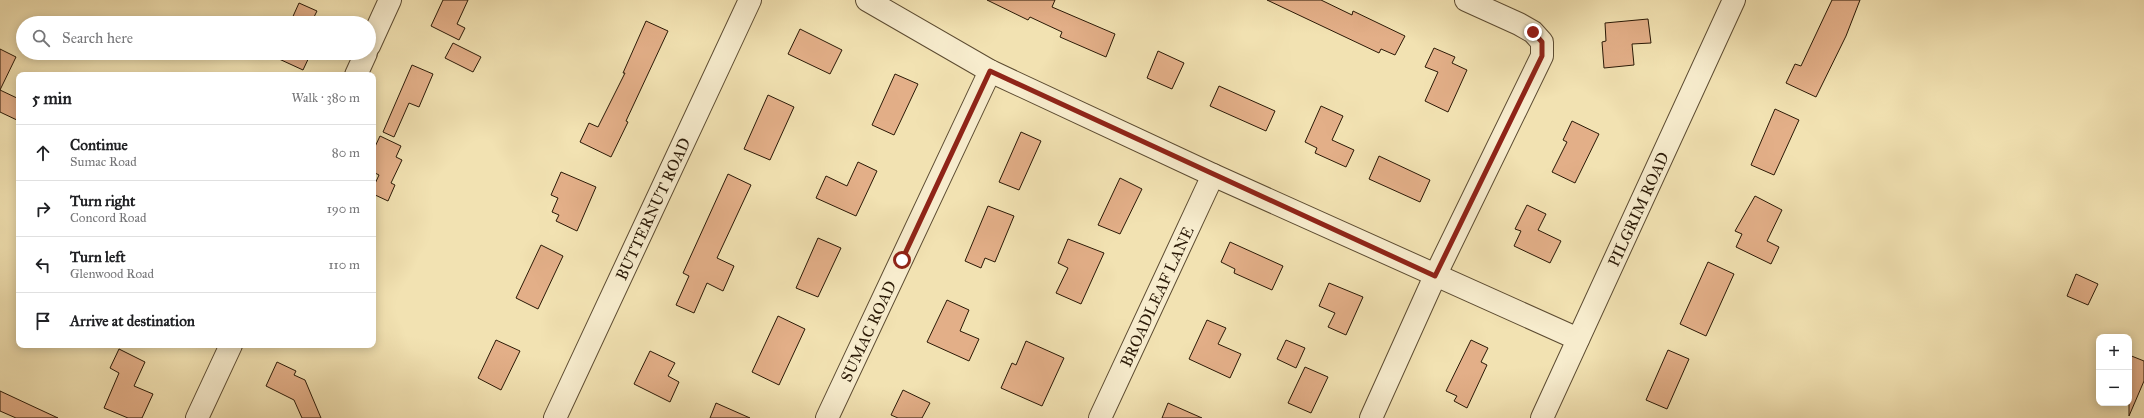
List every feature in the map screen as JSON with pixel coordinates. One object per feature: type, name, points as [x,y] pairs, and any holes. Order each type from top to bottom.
[{"type":"street","points":[[376,31],[390,0]]},
{"type":"street","name":"BUTTERNUT ROAD","points":[[555,418],[750,0]]},
{"type":"street","points":[[867,0],[990,71],[1213,175],[1578,339]]},
{"type":"street","points":[[1371,418],[1435,276],[1542,56],[1542,42],[1533,32],[1466,0]]},
{"type":"street","name":"PILGRIM ROAD","points":[[1542,418],[1734,0]]},
{"type":"street","points":[[357,72],[363,60]]},
{"type":"street","name":"SUMAC ROAD","points":[[827,418],[990,71]]},
{"type":"street","name":"BROADLEAF LANE","points":[[1100,418],[1213,175]]},
{"type":"street","points":[[198,418],[230,348]]},
{"type":"building","points":[[443,0],[468,0],[457,24],[465,28],[459,40],[431,26]]},
{"type":"building","points":[[987,0],[1055,0],[1052,7],[1115,34],[1106,57],[1060,37],[1062,32],[1030,17],[1028,20]]},
{"type":"building","points":[[1267,0],[1321,0],[1352,15],[1353,11],[1405,36],[1395,55],[1381,49],[1379,53]]},
{"type":"building","points":[[1832,0],[1860,0],[1846,36],[1816,97],[1786,83],[1795,64],[1801,66]]},
{"type":"building","points":[[299,3],[317,11],[314,16],[293,16]]},
{"type":"building","points":[[1648,19],[1651,43],[1632,44],[1634,65],[1604,68],[1602,42],[1606,41],[1605,23]]},
{"type":"building","points":[[646,21],[668,31],[611,157],[580,142],[589,123],[598,127],[625,73],[623,73]]},
{"type":"building","points":[[800,29],[842,50],[830,74],[788,54]]},
{"type":"building","points":[[453,43],[481,57],[473,72],[445,58]]},
{"type":"building","points":[[1434,48],[1455,57],[1452,63],[1467,70],[1448,112],[1425,101],[1438,72],[1425,67]]},
{"type":"building","points":[[0,49],[16,57],[0,90]]},
{"type":"building","points":[[1158,51],[1184,63],[1172,89],[1147,78]]},
{"type":"building","points":[[281,60],[308,60],[303,70]]},
{"type":"building","points":[[412,65],[433,74],[419,107],[409,103],[394,137],[383,132]]},
{"type":"building","points":[[895,74],[918,84],[894,135],[872,125]]},
{"type":"building","points":[[1219,86],[1275,111],[1266,131],[1210,106]]},
{"type":"building","points":[[0,90],[16,98],[16,120],[0,112]]},
{"type":"building","points":[[768,95],[794,107],[770,160],[744,149]]},
{"type":"building","points":[[1321,106],[1343,116],[1332,140],[1354,150],[1346,167],[1315,153],[1317,148],[1305,142]]},
{"type":"building","points":[[1775,109],[1799,120],[1774,175],[1751,165]]},
{"type":"building","points":[[1572,121],[1599,134],[1575,183],[1552,172],[1567,142],[1563,140]]},
{"type":"building","points":[[1021,132],[1041,141],[1019,190],[999,182]]},
{"type":"building","points":[[380,136],[401,146],[396,157],[402,160],[391,183],[395,185],[388,201],[376,195],[376,182],[379,175],[376,174],[376,145]]},
{"type":"building","points":[[1379,156],[1430,180],[1420,202],[1369,179]]},
{"type":"building","points":[[858,162],[877,171],[856,216],[816,198],[826,176],[847,186]]},
{"type":"building","points":[[561,172],[596,187],[577,231],[556,221],[559,215],[552,212],[558,198],[551,195]]},
{"type":"building","points":[[728,174],[751,185],[717,258],[734,266],[723,291],[707,283],[694,313],[676,305],[689,276],[683,273]]},
{"type":"building","points":[[1120,178],[1142,189],[1120,234],[1098,225]]},
{"type":"building","points":[[1755,196],[1782,210],[1767,241],[1779,247],[1771,264],[1736,247],[1742,234],[1735,231]]},
{"type":"building","points":[[1527,205],[1546,214],[1538,230],[1561,241],[1550,263],[1514,246],[1521,231],[1515,229]]},
{"type":"building","points":[[988,206],[1014,216],[995,262],[985,258],[981,268],[965,261]]},
{"type":"building","points":[[818,238],[841,248],[818,297],[796,288]]},
{"type":"building","points":[[1068,239],[1104,253],[1081,304],[1056,293],[1068,268],[1058,263]]},
{"type":"building","points":[[1230,242],[1283,266],[1272,290],[1234,273],[1235,269],[1221,262]]},
{"type":"building","points":[[541,245],[563,256],[538,309],[516,298]]},
{"type":"building","points":[[1708,262],[1734,274],[1706,336],[1680,324]]},
{"type":"building","points":[[2076,274],[2098,284],[2088,305],[2067,296]]},
{"type":"building","points":[[1329,283],[1363,297],[1346,335],[1328,327],[1335,313],[1319,306]]},
{"type":"building","points":[[947,300],[969,310],[960,331],[979,339],[969,361],[927,342]]},
{"type":"building","points":[[778,316],[805,329],[779,385],[752,372]]},
{"type":"building","points":[[1207,320],[1226,328],[1218,344],[1241,354],[1230,378],[1189,359]]},
{"type":"building","points":[[496,340],[520,351],[501,390],[478,378]]},
{"type":"building","points":[[1286,340],[1305,348],[1296,368],[1277,359]]},
{"type":"building","points":[[1471,340],[1488,348],[1481,362],[1487,365],[1467,408],[1454,401],[1457,396],[1446,391]]},
{"type":"building","points":[[1026,341],[1064,358],[1042,406],[1001,388],[1012,363],[1016,365]]},
{"type":"building","points":[[119,349],[145,362],[134,386],[153,394],[142,418],[128,418],[104,408],[119,373],[110,368]]},
{"type":"building","points":[[1668,350],[1689,359],[1667,409],[1646,400]]},
{"type":"building","points":[[650,351],[675,363],[668,376],[679,382],[670,402],[634,384]]},
{"type":"building","points":[[2132,356],[2144,361],[2144,381],[2129,416],[2129,406],[2132,406]]},
{"type":"building","points":[[277,362],[296,371],[294,375],[305,380],[321,418],[302,418],[294,400],[266,386]]},
{"type":"building","points":[[1305,367],[1328,377],[1311,413],[1288,403]]},
{"type":"building","points":[[903,390],[930,403],[922,418],[898,418],[891,415]]},
{"type":"building","points":[[0,391],[58,418],[16,418],[0,411]]},
{"type":"building","points":[[716,403],[750,418],[710,418]]},
{"type":"building","points":[[1168,403],[1202,418],[1162,418]]},
{"type":"route","points":[[902,260],[990,71],[1435,276],[1542,56],[1542,42],[1533,32]]}]
